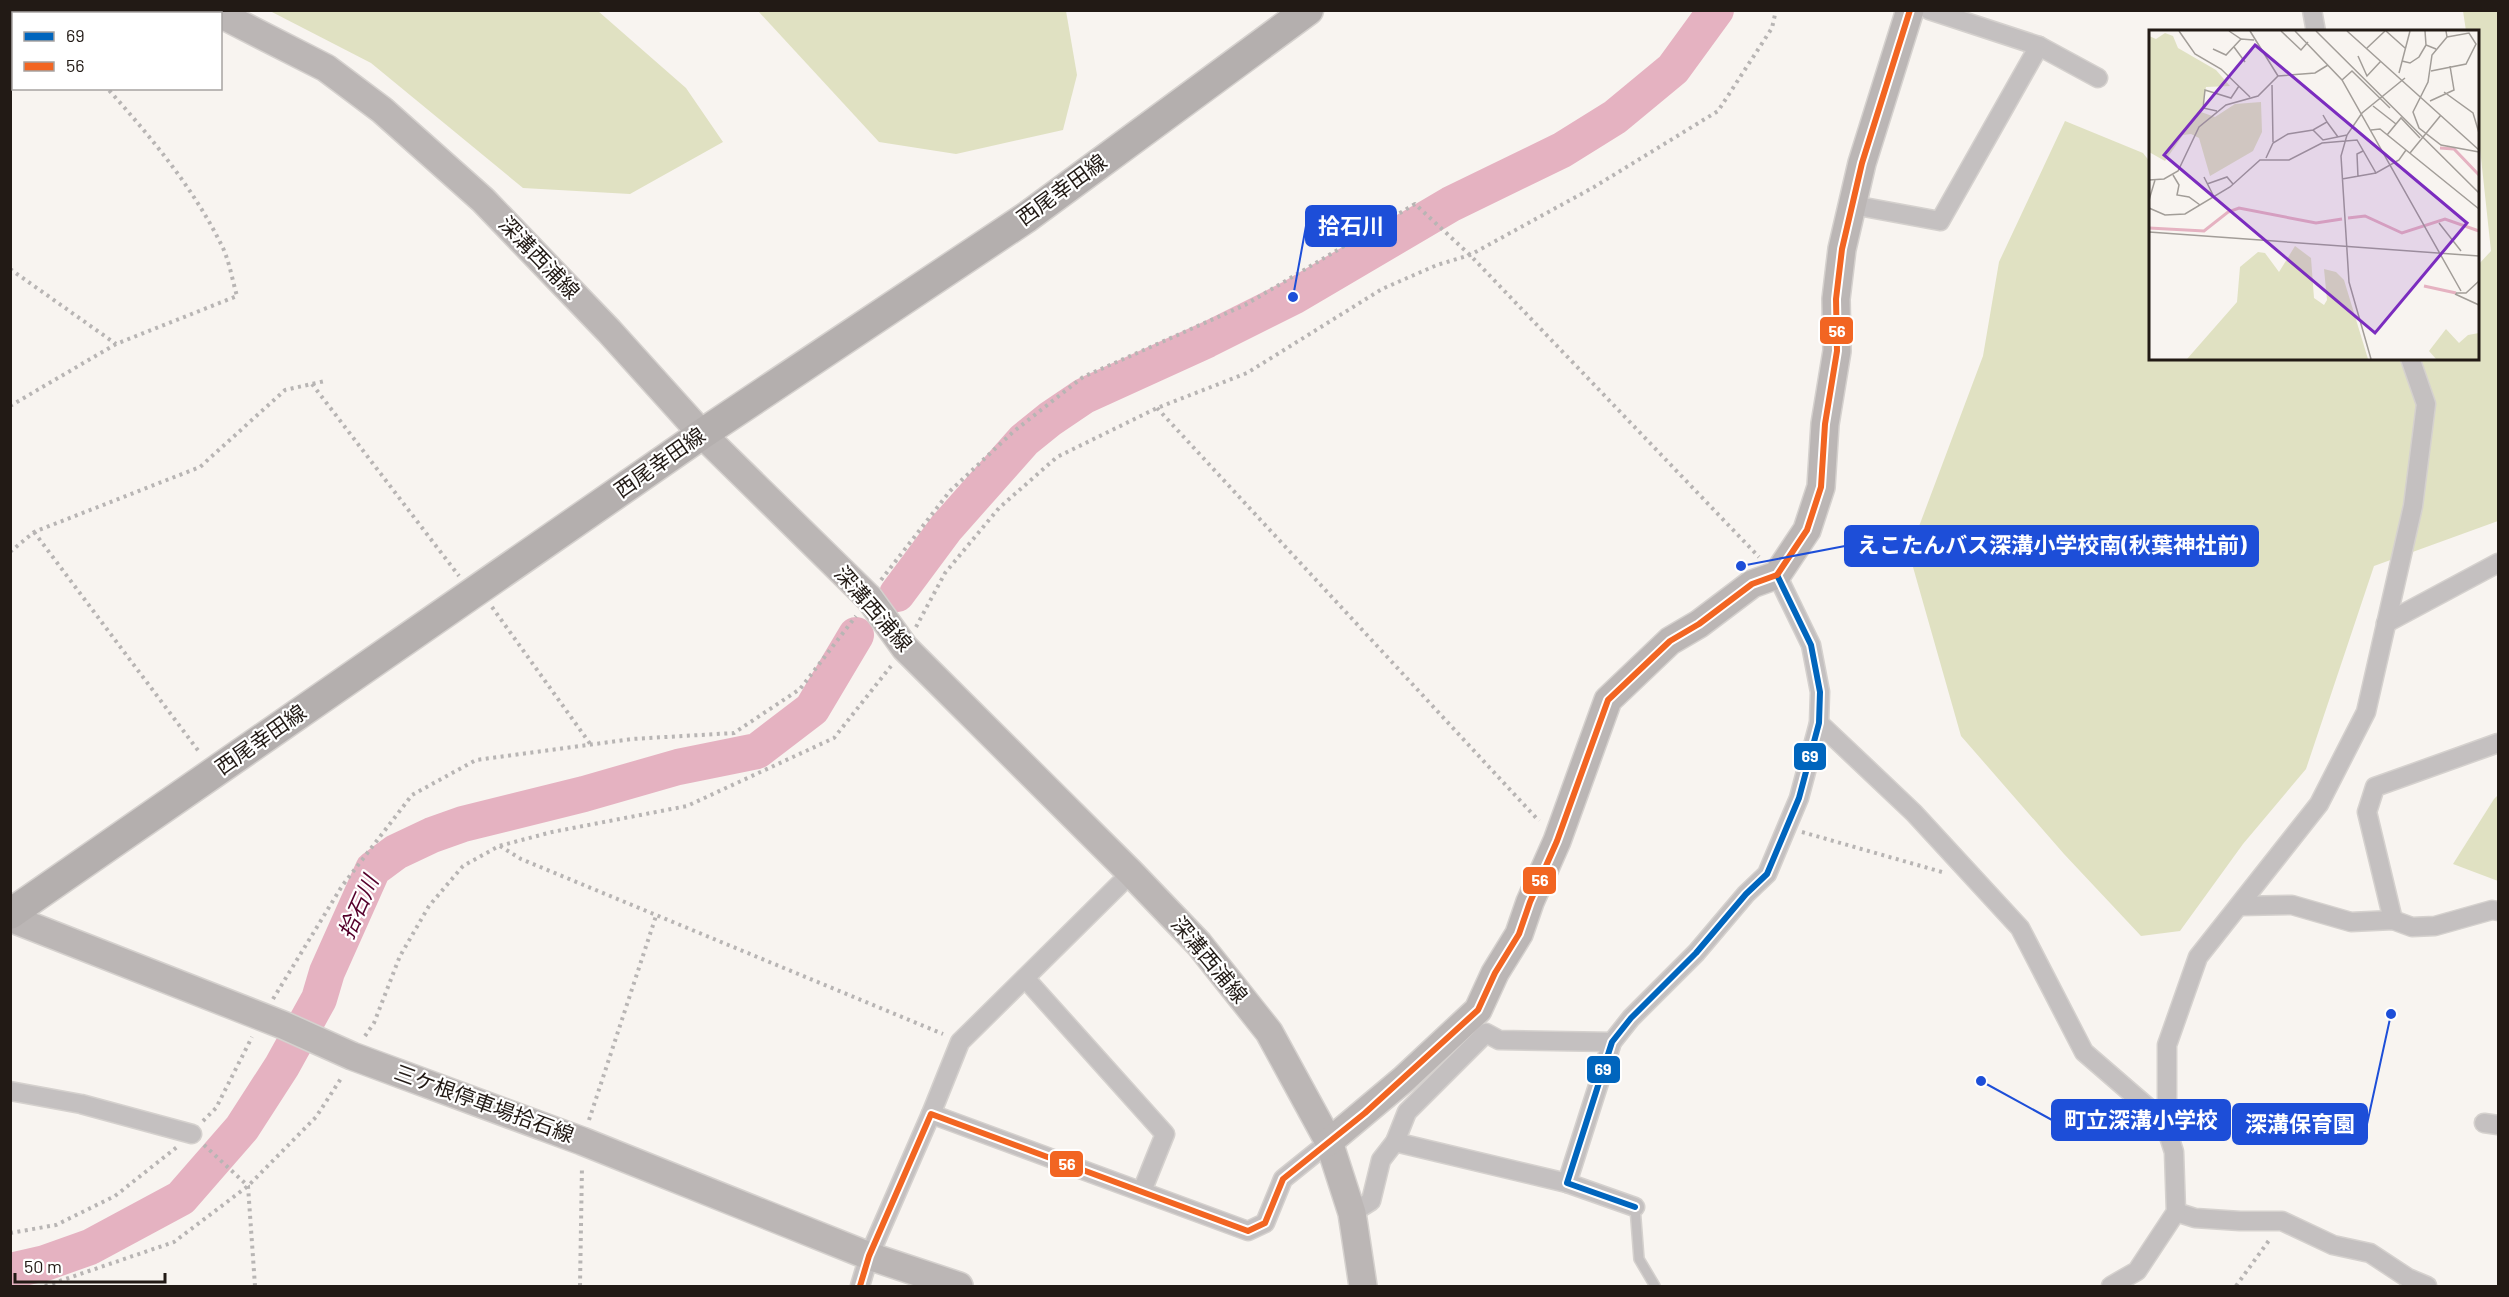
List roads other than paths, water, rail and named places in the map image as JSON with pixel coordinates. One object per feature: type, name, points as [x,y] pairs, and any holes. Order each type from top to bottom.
[{"type":"main road","name":"西尾幸田線","points":[[10,916],[702,434],[1027,217],[1308,10]]},
{"type":"main road","points":[[1329,1142],[1404,1079],[1482,1022],[1495,973],[1519,934],[1530,902],[1557,841],[1608,700],[1670,641],[1699,624],[1752,584],[1777,574],[1807,530],[1821,488],[1825,424],[1837,351],[1836,299],[1842,249],[1862,163],[1910,10]]},
{"type":"main road","name":"深溝西浦線","points":[[222,15],[326,68],[382,110],[483,200],[609,331],[702,434],[869,598],[905,648],[1199,944],[1269,1032],[1329,1142],[1352,1213],[1363,1287]]},
{"type":"main road","name":"三ケ根停車場拾石線","points":[[10,916],[272,1021],[352,1056],[582,1141],[869,1256],[959,1287]]},
{"type":"street","points":[[1929,10],[2039,46],[2098,78]]},
{"type":"street","points":[[2312,10],[2316,30]]},
{"type":"street","points":[[1853,205],[1940,221],[2039,46]]},
{"type":"street","points":[[2110,1287],[2137,1271],[2176,1212],[2174,1152],[2167,1130],[2167,1045],[2198,957],[2319,804],[2366,712],[2413,506],[2426,404],[2411,360]]},
{"type":"street","points":[[2386,623],[2499,563]]},
{"type":"street","points":[[1567,1183],[1612,1042],[1632,1018],[1696,953],[1746,894],[1767,874],[1799,798],[1819,723],[1820,692],[1811,645],[1777,574]]},
{"type":"street","points":[[1819,723],[1914,813],[2020,928],[2085,1052],[2151,1110],[2167,1130]]},
{"type":"street","points":[[2393,920],[2367,812],[2375,787],[2499,743]]},
{"type":"street","points":[[860,1287],[869,1256],[960,1042],[1131,873]]},
{"type":"street","points":[[2240,906],[2292,905],[2351,922],[2393,920],[2412,927],[2435,926],[2492,910],[2499,911]]},
{"type":"street","points":[[1025,978],[1165,1134],[1142,1191]]},
{"type":"street","points":[[1352,1213],[1371,1201],[1381,1160],[1395,1142],[1407,1112],[1482,1022],[1499,1040],[1612,1042]]},
{"type":"street","points":[[10,1091],[81,1104],[192,1134]]},
{"type":"street","points":[[931,1114],[1248,1231],[1265,1223],[1283,1179],[1329,1142]]},
{"type":"street","points":[[1395,1142],[1567,1183],[1635,1207]]},
{"type":"street","points":[[2176,1212],[2195,1218],[2282,1221],[2333,1245],[2370,1253],[2408,1278],[2427,1287]]},
{"type":"lane","points":[[1635,1207],[1639,1259],[1655,1287]]},
{"type":"waterway","name":"拾石川","points":[[897,594],[946,528],[1024,440],[1050,419],[1084,396],[1207,340],[1293,297],[1451,204],[1562,150],[1615,117],[1673,69],[1716,10]]},
{"type":"waterway","name":"拾石川","points":[[10,1271],[45,1263],[90,1247],[181,1198],[242,1128],[282,1066],[319,999],[327,972],[373,869],[396,852],[432,835],[463,824],[584,794],[678,767],[757,751],[812,709],[856,635]]},
{"type":"place","name":"拾石川","points":[[1293,297]]},
{"type":"place","name":"えこたんバス深溝小学校南(秋葉神社前)","points":[[1741,566]]},
{"type":"place","name":"深溝保育園","points":[[2391,1014]]},
{"type":"place","name":"町立深溝小学校","points":[[1981,1081]]}]
